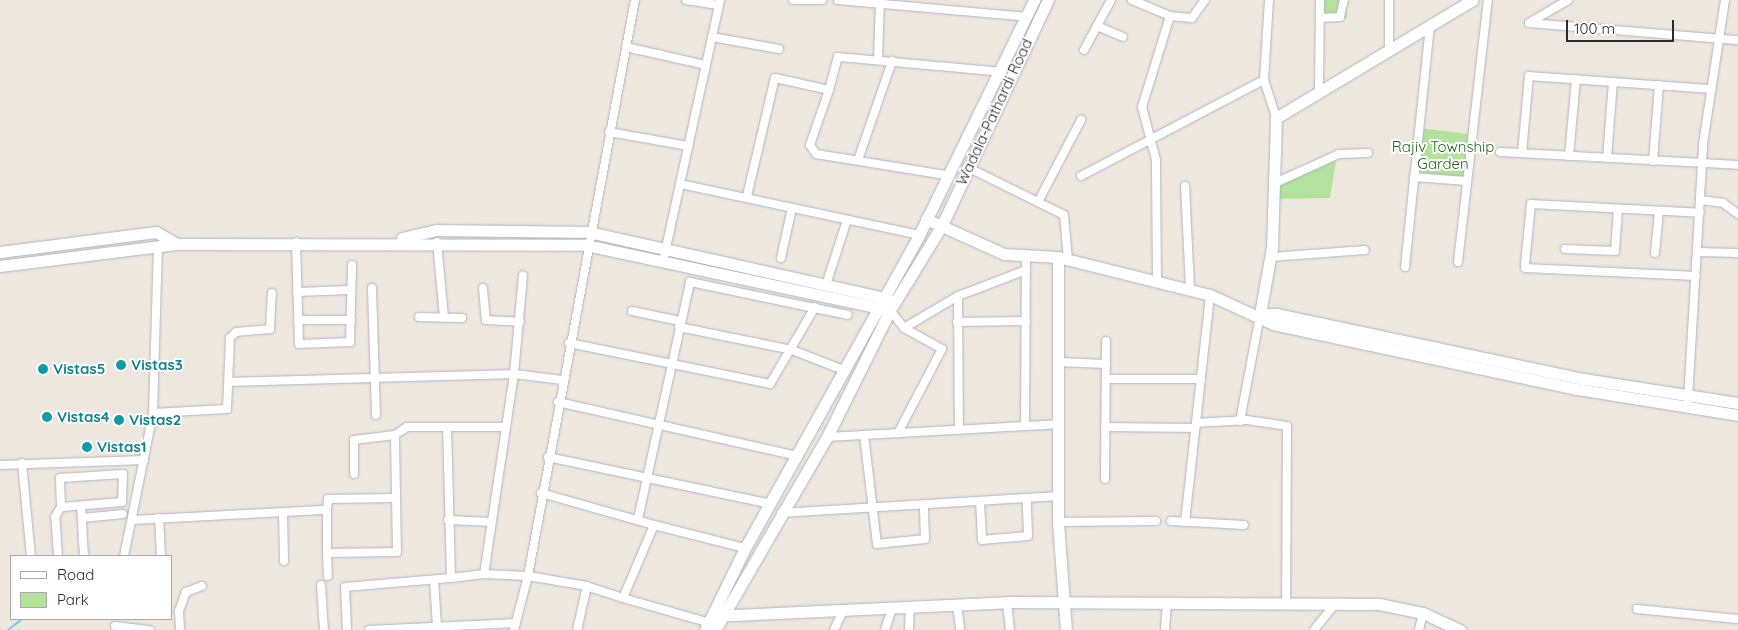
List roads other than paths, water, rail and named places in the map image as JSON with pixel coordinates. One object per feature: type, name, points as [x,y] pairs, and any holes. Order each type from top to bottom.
[{"type":"main road","name":"Wadala-Pathardi Road","points":[[713,624],[745,548],[846,371],[876,310],[919,235],[945,175],[1002,72],[1034,0]]},
{"type":"main road","name":"Wadala-Pathardi Road","points":[[713,624],[827,436],[893,306],[942,225],[967,167],[1048,0]]},
{"type":"main road","points":[[1260,314],[1270,257],[1276,118],[1319,90],[1472,0]]},
{"type":"main road","points":[[926,219],[1004,254],[1063,258],[1210,295],[1260,314],[1277,314],[1688,401],[1738,415]]},
{"type":"main road","points":[[394,241],[436,230],[589,232],[883,298],[893,306]]},
{"type":"main road","points":[[0,252],[156,232],[177,244]]},
{"type":"main road","points":[[0,266],[177,244],[394,241],[586,245],[876,310],[893,306]]},
{"type":"main road","points":[[1063,258],[1058,362],[1058,522],[1066,630]]},
{"type":"main road","points":[[1688,401],[1738,403]]},
{"type":"main road","points":[[713,624],[843,611],[1007,602],[1336,603],[1379,604],[1423,614],[1460,630]]},
{"type":"street","points":[[369,630],[416,629],[437,626],[515,626],[528,576],[541,493],[586,245],[634,0]]},
{"type":"street","points":[[662,262],[719,3],[686,0]]},
{"type":"street","points":[[793,0],[822,0]]},
{"type":"street","points":[[838,0],[880,2],[1027,17]]},
{"type":"street","points":[[1084,50],[1111,0]]},
{"type":"street","points":[[1132,0],[1170,16],[1192,18],[1205,0]]},
{"type":"street","points":[[1269,0],[1264,80],[1276,118]]},
{"type":"street","points":[[1319,90],[1320,0]]},
{"type":"street","points":[[1320,18],[1340,18],[1344,0]]},
{"type":"street","points":[[1389,0],[1389,49]]},
{"type":"street","points":[[1458,262],[1488,0]]},
{"type":"street","points":[[1568,0],[1529,23],[1738,40]]},
{"type":"street","points":[[1688,401],[1702,164],[1725,0]]},
{"type":"street","points":[[878,60],[880,2]]},
{"type":"street","points":[[1157,282],[1156,160],[1142,107],[1170,16]]},
{"type":"street","points":[[1405,267],[1430,25]]},
{"type":"street","points":[[1097,26],[1123,37]]},
{"type":"street","points":[[712,36],[779,50]]},
{"type":"street","points":[[626,47],[706,65]]},
{"type":"street","points":[[945,175],[812,151],[838,57],[1002,72]]},
{"type":"street","points":[[858,160],[892,61]]},
{"type":"street","points":[[1522,153],[1529,76],[1712,89]]},
{"type":"street","points":[[747,196],[775,78],[829,90]]},
{"type":"street","points":[[1569,156],[1576,79]]},
{"type":"street","points":[[1081,176],[1151,136],[1264,80]]},
{"type":"street","points":[[1607,158],[1613,82]]},
{"type":"street","points":[[1653,161],[1659,85]]},
{"type":"street","points":[[1038,202],[1081,120]]},
{"type":"street","points":[[609,132],[688,146]]},
{"type":"street","points":[[1500,152],[1738,165]]},
{"type":"street","points":[[1274,183],[1338,154],[1368,153]]},
{"type":"street","points":[[967,167],[1064,215],[1063,258]]},
{"type":"street","points":[[1414,177],[1466,181]]},
{"type":"street","points":[[680,184],[747,196],[792,208],[919,235]]},
{"type":"street","points":[[1185,186],[1190,290]]},
{"type":"street","points":[[1700,200],[1723,203],[1738,214]]},
{"type":"street","points":[[1696,276],[1525,266],[1531,204],[1700,213]]},
{"type":"street","points":[[781,258],[792,208]]},
{"type":"street","points":[[1565,249],[1615,251],[1618,209]]},
{"type":"street","points":[[1655,254],[1659,211]]},
{"type":"street","points":[[826,285],[847,220]]},
{"type":"street","points":[[296,242],[298,320],[302,345],[348,344],[351,320],[352,264]]},
{"type":"street","points":[[437,242],[444,318]]},
{"type":"street","points":[[124,555],[153,413],[158,246]]},
{"type":"street","points":[[1270,257],[1366,250]]},
{"type":"street","points":[[1698,252],[1738,253]]},
{"type":"street","points":[[1025,426],[1026,256]]},
{"type":"street","points":[[904,328],[958,296],[1026,270]]},
{"type":"street","points":[[484,574],[514,374],[523,275]]},
{"type":"street","points":[[638,519],[680,324],[692,280],[848,315]]},
{"type":"street","points":[[372,288],[376,415]]},
{"type":"street","points":[[483,288],[486,320],[520,322]]},
{"type":"street","points":[[297,292],[351,290]]},
{"type":"street","points":[[153,413],[224,410],[229,404],[231,335],[270,329],[272,293]]},
{"type":"street","points":[[1185,522],[1210,295]]},
{"type":"street","points":[[958,296],[959,430]]},
{"type":"street","points":[[893,306],[904,328],[958,355]]},
{"type":"street","points":[[569,343],[770,384],[792,350],[815,307]]},
{"type":"street","points":[[632,311],[792,350],[846,371]]},
{"type":"street","points":[[1240,421],[1260,314]]},
{"type":"street","points":[[419,317],[462,318]]},
{"type":"street","points":[[298,320],[351,320]]},
{"type":"street","points":[[957,322],[1026,321]]},
{"type":"street","points":[[1105,479],[1106,341]]},
{"type":"street","points":[[898,433],[942,348]]},
{"type":"street","points":[[1058,362],[1106,364]]},
{"type":"street","points":[[230,382],[374,375],[514,374],[562,380]]},
{"type":"street","points":[[1106,379],[1201,379]]},
{"type":"street","points":[[558,402],[798,456]]},
{"type":"street","points":[[1105,427],[1196,425],[1240,421],[1287,426],[1286,603]]},
{"type":"street","points":[[827,436],[1058,424]]},
{"type":"street","points":[[354,474],[354,440],[395,435],[407,427],[505,427]]},
{"type":"street","points":[[447,428],[450,578]]},
{"type":"street","points":[[327,553],[397,552],[395,435]]},
{"type":"street","points":[[864,435],[870,510],[876,544],[925,539],[924,505]]},
{"type":"street","points":[[548,457],[648,476],[771,504]]},
{"type":"street","points":[[0,465],[144,460]]},
{"type":"street","points":[[22,463],[31,555]]},
{"type":"street","points":[[58,555],[55,517],[61,507],[61,477],[123,474],[123,501],[61,507]]},
{"type":"street","points":[[541,493],[745,548]]},
{"type":"street","points":[[781,513],[870,510],[1058,496]]},
{"type":"street","points":[[328,576],[328,499],[396,498]]},
{"type":"street","points":[[980,501],[982,540],[1028,536],[1027,498]]},
{"type":"street","points":[[81,506],[84,555]]},
{"type":"street","points":[[132,520],[327,510]]},
{"type":"street","points":[[283,512],[284,561]]},
{"type":"street","points":[[82,518],[123,514]]},
{"type":"street","points":[[159,518],[161,555]]},
{"type":"street","points":[[448,520],[491,522]]},
{"type":"street","points":[[1058,522],[1156,521]]},
{"type":"street","points":[[1171,521],[1244,525]]},
{"type":"street","points":[[623,598],[654,525]]},
{"type":"street","points":[[347,630],[345,587],[484,574],[528,576],[587,586],[713,624]]},
{"type":"street","points":[[434,580],[437,626]]},
{"type":"street","points":[[321,584],[324,630]]},
{"type":"street","points":[[180,630],[179,611],[186,592],[202,586]]},
{"type":"street","points":[[577,630],[587,586]]},
{"type":"street","points":[[1007,602],[1010,630]]},
{"type":"street","points":[[1165,630],[1166,602]]},
{"type":"street","points":[[1314,630],[1336,603]]},
{"type":"street","points":[[957,604],[960,630]]},
{"type":"street","points":[[909,630],[910,607]]},
{"type":"street","points":[[885,630],[892,608]]},
{"type":"street","points":[[1637,609],[1738,619]]},
{"type":"street","points":[[834,630],[843,611]]},
{"type":"street","points":[[1419,630],[1423,614]]},
{"type":"street","points":[[115,625],[150,630]]},
{"type":"waterway","points":[[8,630],[21,620]]},
{"type":"place","name":"Vistas3","points":[[121,365]]},
{"type":"place","name":"Vistas5","points":[[43,369]]},
{"type":"place","name":"Vistas4","points":[[47,417]]},
{"type":"place","name":"Vistas2","points":[[119,420]]},
{"type":"place","name":"Vistas1","points":[[87,447]]},
{"type":"park label","name":"Rajiv Township Garden","points":[[1443,154]]}]
